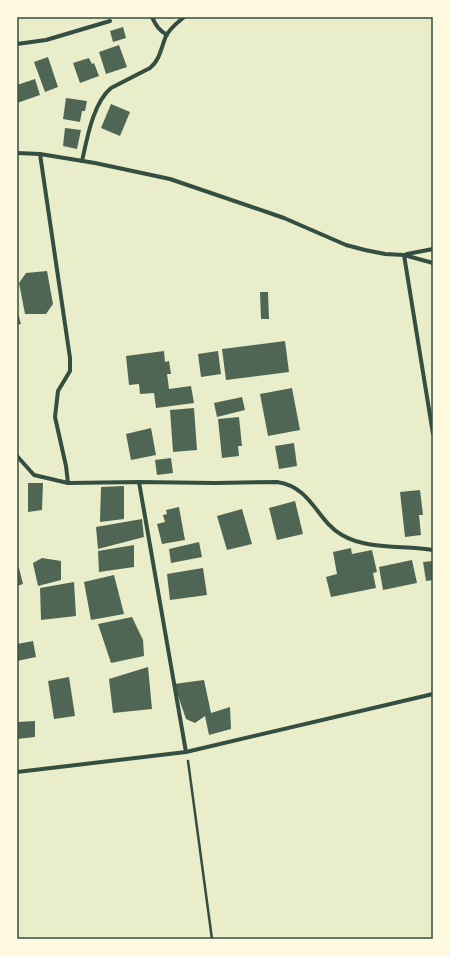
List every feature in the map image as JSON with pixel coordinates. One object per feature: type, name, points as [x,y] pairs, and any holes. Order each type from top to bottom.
[{"type":"street","points":[[152,17],[159,31],[167,35]]},
{"type":"street","points":[[82,161],[92,123],[106,92],[154,65],[158,59],[167,35],[184,17]]},
{"type":"street","points":[[17,44],[46,40],[110,21]]},
{"type":"street","points":[[17,153],[40,154],[82,161],[170,179],[284,218],[346,245],[378,253],[404,255],[433,263]]},
{"type":"street","points":[[40,154],[70,358],[70,372],[58,390],[55,417],[66,466],[68,483]]},
{"type":"street","points":[[404,255],[433,249]]},
{"type":"street","points":[[404,255],[433,434]]},
{"type":"street","points":[[17,456],[34,476],[68,483],[277,482],[286,484],[304,494],[332,528],[343,536],[355,541],[370,544],[433,550]]},
{"type":"street","points":[[139,482],[186,752]]},
{"type":"street","points":[[17,772],[186,752],[433,694]]},
{"type":"path","points":[[186,752],[212,939]]},
{"type":"building","points":[[123,27],[126,38],[113,42],[110,31]]},
{"type":"building","points":[[119,45],[127,67],[106,74],[99,52]]},
{"type":"building","points":[[48,57],[58,87],[45,92],[34,62]]},
{"type":"building","points":[[89,58],[92,64],[94,63],[99,76],[80,83],[73,63]]},
{"type":"building","points":[[35,79],[40,95],[17,103],[17,85]]},
{"type":"building","points":[[66,98],[87,101],[85,111],[82,111],[80,122],[63,119]]},
{"type":"building","points":[[111,104],[130,112],[120,136],[101,128]]},
{"type":"building","points":[[65,128],[81,130],[77,149],[63,146]]},
{"type":"building","points":[[47,271],[53,304],[46,314],[25,314],[19,283],[26,273]]},
{"type":"building","points":[[260,292],[268,292],[269,319],[261,319]]},
{"type":"building","points":[[17,310],[21,324],[17,325]]},
{"type":"building","points":[[285,341],[289,372],[226,380],[222,349]]},
{"type":"building","points":[[164,351],[165,362],[169,361],[171,374],[167,374],[169,389],[191,386],[194,403],[156,408],[154,393],[140,394],[139,384],[129,385],[126,356]]},
{"type":"building","points":[[218,351],[221,374],[201,377],[198,354]]},
{"type":"building","points":[[292,388],[300,430],[268,436],[260,394]]},
{"type":"building","points":[[242,397],[245,410],[217,417],[214,403]]},
{"type":"building","points":[[194,408],[197,450],[173,452],[170,410]]},
{"type":"building","points":[[239,417],[242,446],[238,446],[239,456],[222,458],[218,419]]},
{"type":"building","points":[[151,428],[156,455],[131,460],[126,434]]},
{"type":"building","points":[[294,443],[297,466],[279,469],[275,446]]},
{"type":"building","points":[[171,458],[173,473],[157,475],[155,460]]},
{"type":"building","points":[[28,483],[43,483],[42,510],[28,512]]},
{"type":"building","points":[[124,486],[124,519],[100,522],[101,487]]},
{"type":"building","points":[[420,490],[423,515],[419,515],[421,535],[405,537],[400,492]]},
{"type":"building","points":[[295,501],[303,534],[277,540],[269,508]]},
{"type":"building","points":[[179,507],[185,540],[162,544],[157,524],[165,522],[163,515],[167,514],[166,510]]},
{"type":"building","points":[[242,509],[252,544],[227,550],[217,516]]},
{"type":"building","points":[[142,519],[144,537],[98,549],[96,527]]},
{"type":"building","points":[[199,542],[202,557],[171,563],[169,549]]},
{"type":"building","points":[[134,545],[134,567],[99,572],[98,551]]},
{"type":"building","points":[[351,548],[352,554],[372,550],[377,572],[373,573],[376,588],[331,597],[326,577],[337,574],[333,552]]},
{"type":"building","points":[[42,558],[61,561],[61,580],[38,586],[33,563]]},
{"type":"building","points":[[412,560],[417,583],[383,590],[379,567]]},
{"type":"building","points":[[433,561],[433,580],[426,581],[423,562]]},
{"type":"building","points":[[17,568],[19,568],[23,584],[17,586]]},
{"type":"building","points":[[203,568],[207,595],[170,600],[167,574]]},
{"type":"building","points":[[114,575],[124,614],[91,620],[84,582]]},
{"type":"building","points":[[74,582],[76,616],[41,620],[40,588]]},
{"type":"building","points":[[132,617],[143,640],[144,656],[111,663],[98,624]]},
{"type":"building","points":[[33,641],[36,657],[17,661],[17,644]]},
{"type":"building","points":[[148,667],[152,709],[113,713],[109,679]]},
{"type":"building","points":[[69,677],[75,716],[54,719],[48,681]]},
{"type":"building","points":[[204,680],[211,713],[230,707],[231,729],[209,735],[205,716],[195,723],[186,719],[174,684]]},
{"type":"building","points":[[35,721],[35,737],[17,739],[17,722]]}]
